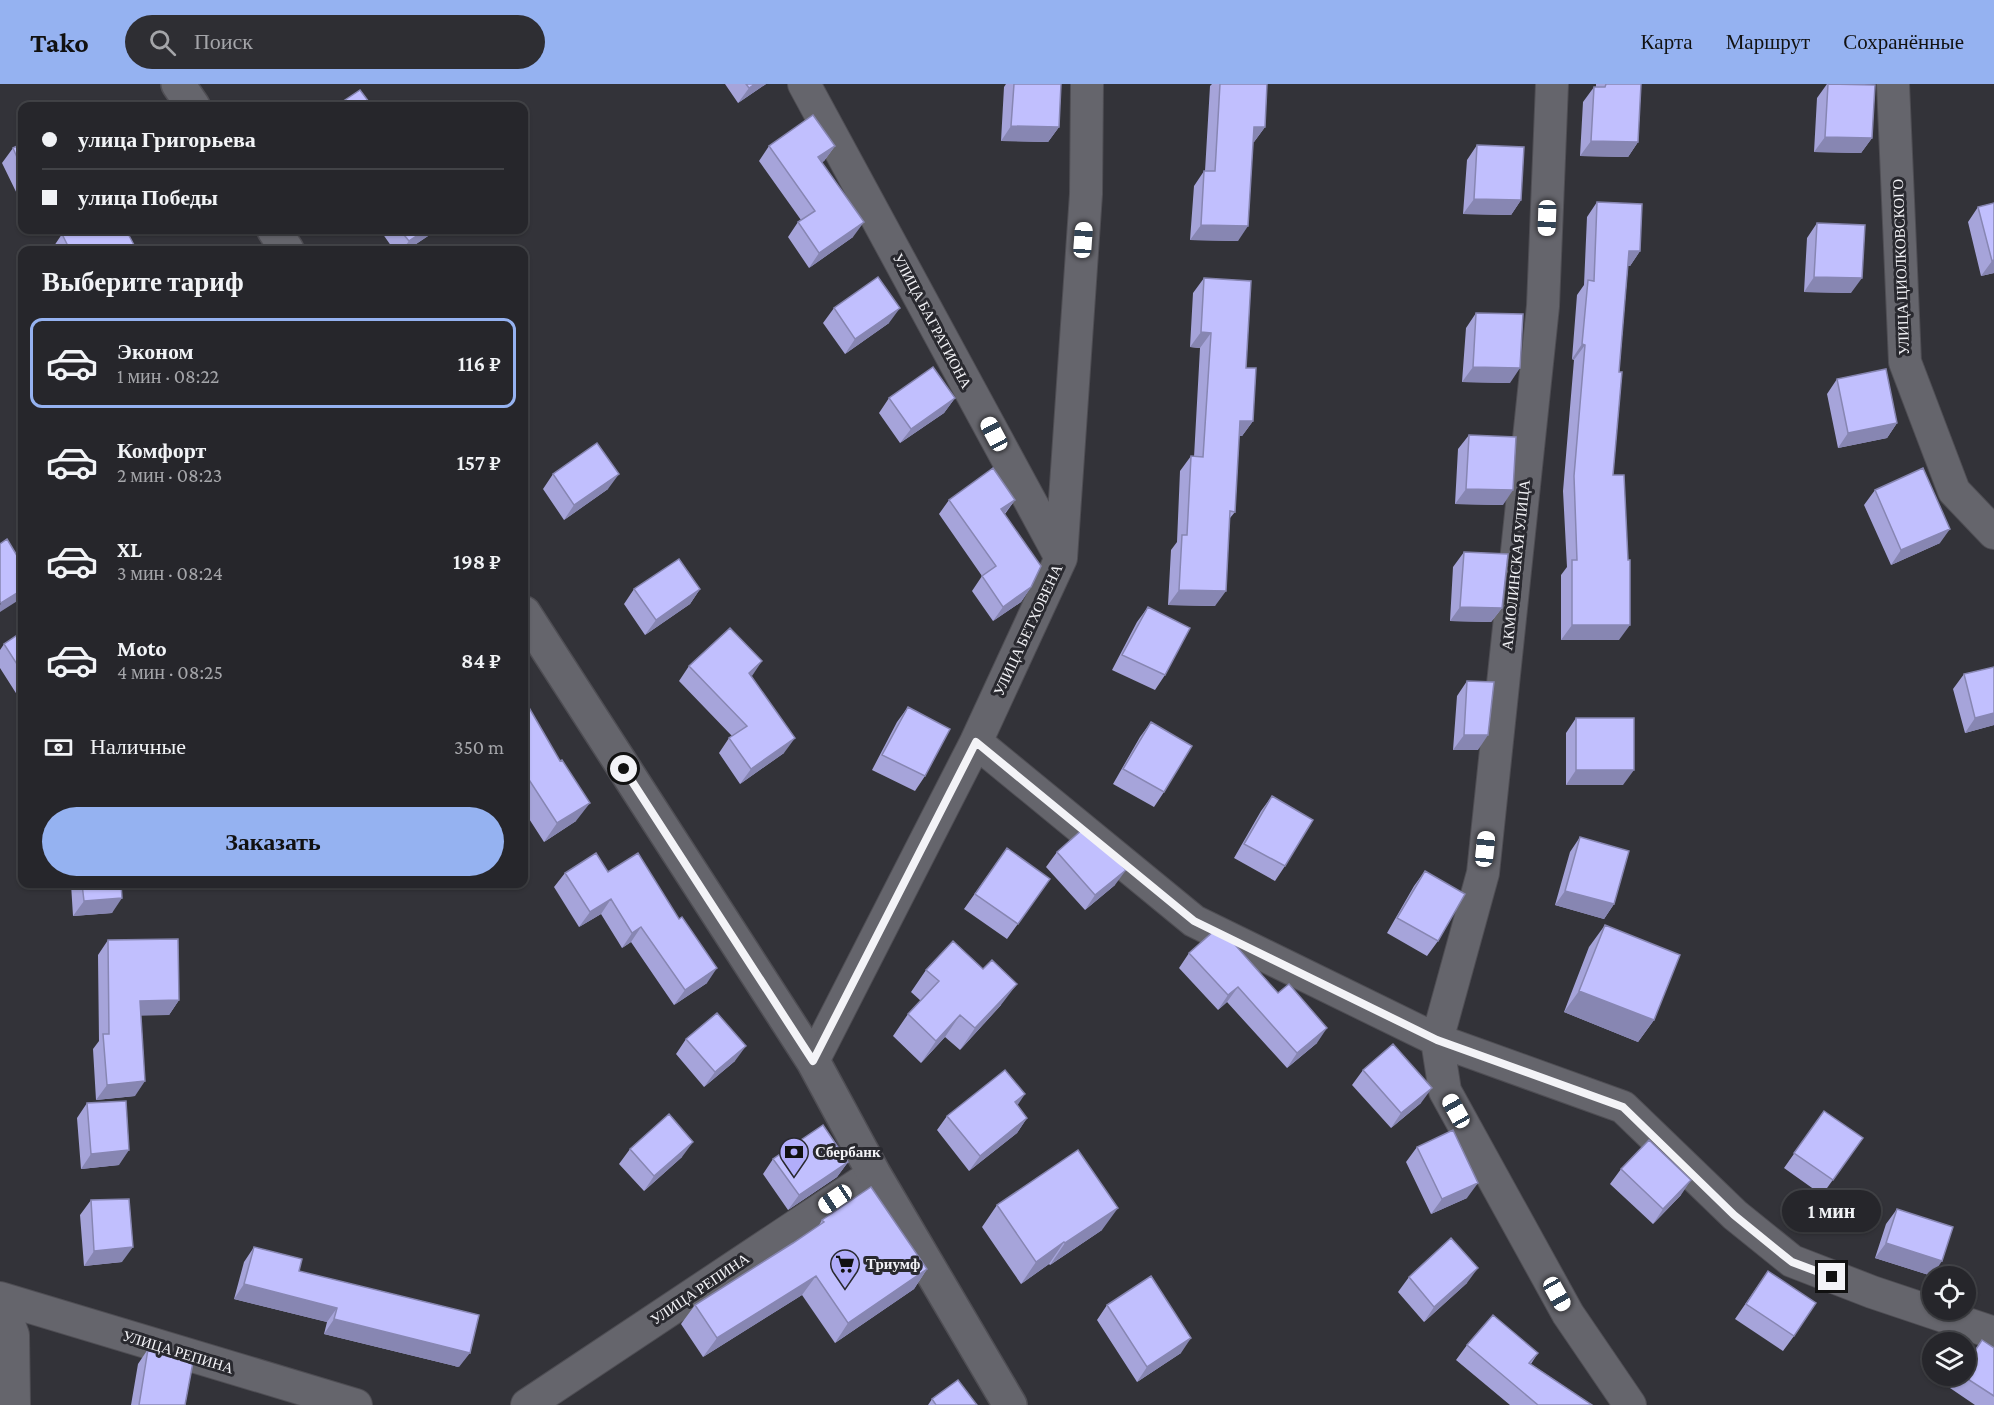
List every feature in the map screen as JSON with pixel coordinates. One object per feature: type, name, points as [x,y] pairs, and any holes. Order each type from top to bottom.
[{"type":"main road","points":[[178,84],[190,102]]},
{"type":"main road","points":[[528,619],[813,1061],[874,1174],[1010,1405]]},
{"type":"street","name":"УЛИЦА БАГРАТИОНА","points":[[804,84],[1060,558]]},
{"type":"street","name":"УЛИЦА БЕТХОВЕНА","points":[[813,1061],[976,742],[1060,558],[1086,194],[1087,84]]},
{"type":"street","name":"АКМОЛИНСКАЯ УЛИЦА","points":[[1437,1040],[1483,873],[1543,306],[1552,84]]},
{"type":"street","name":"УЛИЦА ЦИОЛКОВСКОГО","points":[[1893,84],[1905,362],[1954,491],[1994,532]]},
{"type":"street","points":[[976,742],[1194,921],[1437,1040],[1623,1107],[1734,1215],[1792,1262],[1994,1333]]},
{"type":"street","points":[[1437,1040],[1445,1091],[1568,1314],[1630,1405]]},
{"type":"street","name":"УЛИЦА РЕПИНА","points":[[527,1405],[874,1174]]},
{"type":"street","points":[[0,1299],[12,1335],[14,1405]]},
{"type":"street","name":"УЛИЦА РЕПИНА","points":[[0,1299],[356,1405]]},
{"type":"building","points":[[1014,84],[1061,84],[1059,127],[1011,126]]},
{"type":"building","points":[[1220,84],[1267,84],[1265,127],[1254,127],[1248,226],[1201,225],[1204,171],[1215,171]]},
{"type":"building","points":[[1606,84],[1641,84],[1638,142],[1591,141],[1594,87],[1605,87]]},
{"type":"building","points":[[1828,84],[1875,85],[1872,138],[1825,137]]},
{"type":"building","points":[[360,90],[369,102],[342,102]]},
{"type":"building","points":[[813,115],[835,146],[818,157],[864,222],[819,253],[798,222],[815,211],[769,146]]},
{"type":"building","points":[[1477,145],[1524,147],[1521,200],[1474,199]]},
{"type":"building","points":[[18,146],[18,160],[13,148]]},
{"type":"building","points":[[1597,202],[1642,204],[1640,251],[1629,251],[1613,475],[1624,475],[1628,560],[1630,560],[1630,625],[1572,625],[1572,560],[1577,560],[1574,476],[1588,280],[1594,281]]},
{"type":"building","points":[[1994,203],[1994,260],[1992,261],[1978,207]]},
{"type":"building","points":[[1817,223],[1865,225],[1862,278],[1814,277]]},
{"type":"building","points":[[62,234],[128,234],[134,245],[131,246],[68,246]]},
{"type":"building","points":[[403,234],[420,234],[409,241]]},
{"type":"building","points":[[878,277],[900,308],[855,339],[834,308]]},
{"type":"building","points":[[1204,278],[1251,281],[1246,368],[1256,368],[1253,421],[1240,421],[1235,512],[1230,511],[1226,591],[1179,590],[1182,535],[1187,535],[1191,456],[1203,457],[1211,333],[1201,332]]},
{"type":"building","points":[[1476,313],[1523,314],[1520,368],[1473,367]]},
{"type":"building","points":[[933,367],[955,398],[911,429],[889,398]]},
{"type":"building","points":[[1886,369],[1897,423],[1848,433],[1837,379]]},
{"type":"building","points":[[1469,435],[1516,437],[1513,490],[1466,489]]},
{"type":"building","points":[[597,443],[619,474],[574,505],[553,474]]},
{"type":"building","points":[[993,468],[1015,500],[1001,509],[1041,566],[1031,587],[1003,607],[982,576],[996,566],[949,500]]},
{"type":"building","points":[[1923,468],[1950,529],[1901,550],[1875,490]]},
{"type":"building","points":[[7,539],[18,557],[18,592],[1,603],[0,601],[0,544]]},
{"type":"building","points":[[1464,552],[1508,554],[1502,608],[1460,607]]},
{"type":"building","points":[[679,559],[700,589],[656,620],[634,589]]},
{"type":"building","points":[[1148,607],[1190,628],[1165,675],[1122,655]]},
{"type":"building","points":[[730,628],[762,661],[749,673],[795,738],[751,769],[729,738],[747,726],[689,666]]},
{"type":"building","points":[[18,635],[18,666],[4,644]]},
{"type":"building","points":[[1994,667],[1994,713],[1975,718],[1964,674]]},
{"type":"building","points":[[1467,681],[1494,682],[1488,735],[1464,735]]},
{"type":"building","points":[[528,706],[560,761],[562,760],[590,803],[557,823],[528,778]]},
{"type":"building","points":[[908,707],[950,729],[925,776],[882,755]]},
{"type":"building","points":[[1576,718],[1634,718],[1634,770],[1576,770]]},
{"type":"building","points":[[1151,722],[1192,746],[1164,792],[1123,769]]},
{"type":"building","points":[[1272,796],[1313,820],[1285,866],[1244,844]]},
{"type":"building","points":[[1083,829],[1126,870],[1095,895],[1057,852]]},
{"type":"building","points":[[1580,837],[1629,851],[1614,904],[1565,891]]},
{"type":"building","points":[[1007,848],[1050,879],[1018,924],[975,894]]},
{"type":"building","points":[[596,853],[608,872],[638,853],[679,919],[682,917],[717,968],[685,990],[641,927],[632,933],[611,899],[590,912],[565,873]]},
{"type":"building","points":[[1425,871],[1465,894],[1438,941],[1397,918]]},
{"type":"building","points":[[82,888],[121,888],[122,898],[84,901]]},
{"type":"building","points":[[1605,925],[1680,955],[1654,1020],[1579,991]]},
{"type":"building","points":[[1214,931],[1229,938],[1278,993],[1289,984],[1327,1028],[1297,1053],[1238,987],[1228,995],[1189,953]]},
{"type":"building","points":[[178,939],[179,1000],[140,1001],[145,1081],[107,1085],[103,1034],[109,1034],[108,940]]},
{"type":"building","points":[[953,941],[983,969],[992,960],[1017,984],[975,1028],[960,1015],[936,1041],[908,1014],[939,981],[926,970]]},
{"type":"building","points":[[717,1013],[746,1046],[715,1072],[686,1039]]},
{"type":"building","points":[[1393,1044],[1432,1088],[1401,1113],[1363,1070]]},
{"type":"building","points":[[1005,1070],[1025,1094],[1015,1102],[1027,1118],[980,1156],[947,1116]]},
{"type":"building","points":[[126,1101],[129,1150],[91,1154],[87,1103]]},
{"type":"building","points":[[1824,1111],[1863,1138],[1833,1180],[1794,1153]]},
{"type":"building","points":[[669,1114],[693,1142],[654,1176],[630,1149]]},
{"type":"building","points":[[823,1125],[848,1162],[799,1195],[773,1159]]},
{"type":"building","points":[[1453,1130],[1478,1183],[1442,1199],[1417,1147]]},
{"type":"building","points":[[1649,1140],[1691,1180],[1663,1209],[1621,1169]]},
{"type":"building","points":[[1078,1150],[1118,1208],[1036,1262],[997,1205]]},
{"type":"building","points":[[871,1187],[927,1269],[848,1323],[816,1276],[717,1338],[695,1305],[793,1243]]},
{"type":"building","points":[[129,1199],[133,1247],[94,1251],[91,1200]]},
{"type":"building","points":[[1897,1209],[1953,1227],[1942,1261],[1886,1243]]},
{"type":"building","points":[[1451,1238],[1478,1268],[1434,1307],[1409,1277]]},
{"type":"building","points":[[254,1247],[302,1259],[299,1271],[479,1315],[470,1353],[334,1319],[337,1308],[244,1284]]},
{"type":"building","points":[[1768,1271],[1816,1303],[1794,1336],[1746,1304]]},
{"type":"building","points":[[1151,1276],[1191,1338],[1147,1367],[1107,1305]]},
{"type":"building","points":[[1493,1315],[1538,1353],[1529,1363],[1592,1405],[1538,1405],[1467,1345]]},
{"type":"building","points":[[1982,1340],[1994,1348],[1994,1396],[1976,1384],[1976,1349]]},
{"type":"building","points":[[148,1349],[194,1357],[185,1405],[139,1405]]},
{"type":"building","points":[[958,1380],[977,1405],[936,1405],[932,1399]]},
{"type":"place","name":"Сбербанк","points":[[794,1178]]},
{"type":"place","name":"Триумф","points":[[845,1290]]},
{"type":"route","points":[[624,769],[813,1061],[976,742],[1194,921],[1437,1040],[1623,1107],[1734,1215],[1777,1250],[1792,1262],[1832,1277]]}]
